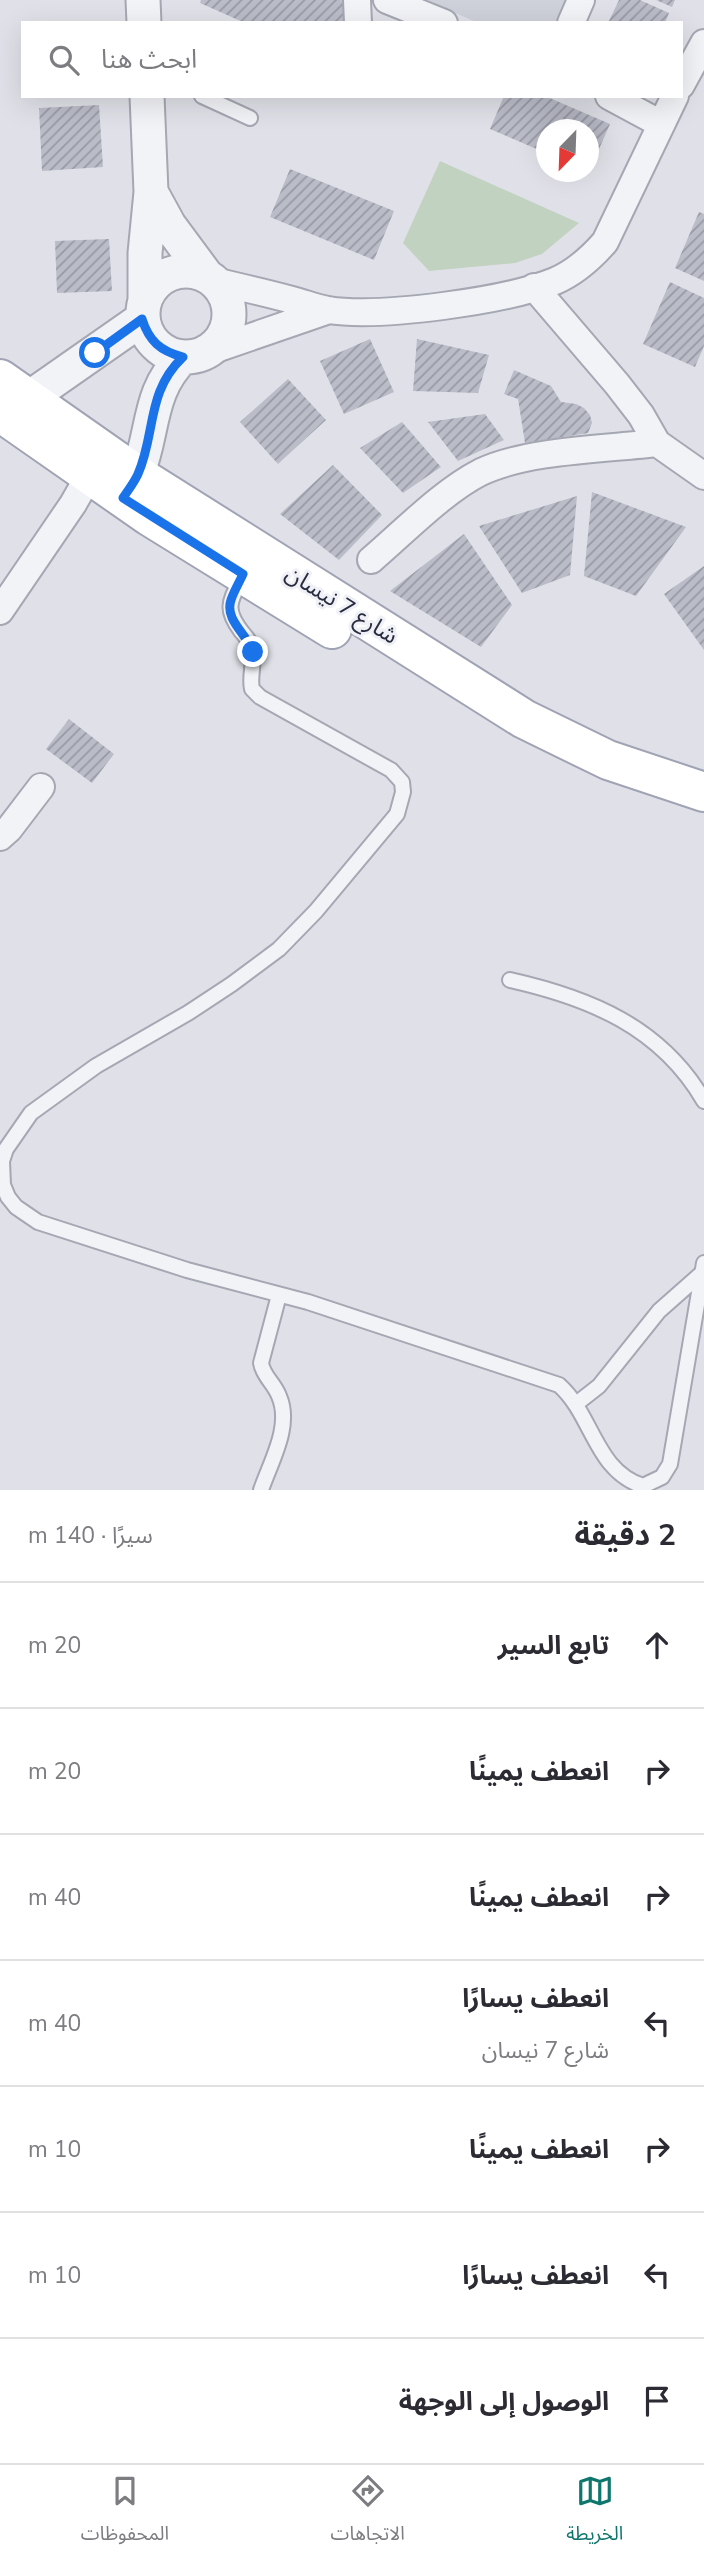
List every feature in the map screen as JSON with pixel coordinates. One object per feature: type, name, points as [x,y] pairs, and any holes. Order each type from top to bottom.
[{"type":"main road","name":"شارع 7 نيسان","points":[[11,403],[89,476],[130,486],[524,719],[608,760],[704,792]]},
{"type":"main road","name":"شارع 7 نيسان","points":[[11,403],[130,486],[243,574],[510,738],[553,761],[641,800],[704,819]]},
{"type":"street","points":[[144,0],[144,21]]},
{"type":"street","points":[[357,0],[358,21]]},
{"type":"street","points":[[387,0],[439,21]]},
{"type":"street","points":[[572,21],[581,0]]},
{"type":"street","points":[[683,81],[704,43]]},
{"type":"street","points":[[147,98],[151,192],[145,253],[144,308],[147,333],[156,345],[168,354],[196,354],[329,310]]},
{"type":"street","points":[[613,98],[660,124]]},
{"type":"street","points":[[11,403],[120,337],[144,308],[160,279],[182,270],[329,310],[370,311],[453,304],[555,281],[591,258],[606,242],[674,98]]},
{"type":"street","points":[[130,486],[160,387],[174,366],[220,341],[229,317],[228,303],[223,291],[169,225],[151,192]]},
{"type":"street","points":[[534,287],[617,384],[641,415],[657,443],[704,476]]},
{"type":"street","points":[[372,560],[455,490],[482,472],[527,457],[657,443]]},
{"type":"street","points":[[0,611],[74,504],[89,476]]},
{"type":"street","points":[[0,837],[41,787]]},
{"type":"lane","points":[[206,98],[250,118]]},
{"type":"lane","points":[[243,574],[230,601],[229,611],[233,621],[250,642],[254,663],[251,684],[256,694],[391,770],[402,782],[400,807],[352,871],[279,949],[188,1013],[96,1066],[31,1113],[6,1149],[1,1173],[8,1197],[26,1216],[38,1222],[187,1270],[279,1294],[546,1379],[559,1385],[576,1404],[597,1444],[619,1475],[643,1486],[662,1477],[670,1464],[703,1268]]},
{"type":"lane","points":[[510,980],[558,991],[622,1020],[670,1056],[684,1071],[704,1101]]},
{"type":"lane","points":[[576,1404],[599,1386],[665,1305],[703,1268]]},
{"type":"lane","points":[[261,1490],[283,1422],[281,1398],[262,1371],[261,1363],[279,1294]]},
{"type":"shaded area","points":[[426,0],[569,0],[560,21],[473,21]]},
{"type":"green space","points":[[440,161],[579,223],[542,254],[515,263],[429,271],[403,243]]},
{"type":"building","points":[[201,0],[341,0],[354,6],[348,21],[240,21],[200,3]]},
{"type":"building","points":[[619,0],[640,0],[669,13],[666,21],[609,21]]},
{"type":"building","points":[[656,0],[675,0],[672,7]]},
{"type":"building","points":[[503,98],[550,98],[598,119],[536,119],[536,149],[490,129]]},
{"type":"building","points":[[99,105],[103,167],[42,171],[39,108]]},
{"type":"building","points":[[599,119],[610,124],[599,149]]},
{"type":"building","points":[[290,169],[394,211],[374,260],[270,217]]},
{"type":"building","points":[[699,212],[704,214],[704,281],[675,268]]},
{"type":"building","points":[[109,239],[112,291],[57,293],[55,241]]},
{"type":"building","points":[[670,282],[704,298],[704,346],[695,367],[643,344]]},
{"type":"building","points":[[370,339],[394,392],[344,414],[320,361]]},
{"type":"building","points":[[417,339],[489,355],[478,393],[413,391]]},
{"type":"building","points":[[514,370],[551,386],[561,402],[584,408],[592,423],[588,433],[525,443],[518,399],[504,394]]},
{"type":"building","points":[[288,379],[326,420],[278,464],[240,422]]},
{"type":"building","points":[[485,414],[504,440],[458,461],[428,422]]},
{"type":"building","points":[[402,422],[441,467],[403,493],[360,448]]},
{"type":"building","points":[[333,465],[382,515],[339,560],[280,514]]},
{"type":"building","points":[[592,492],[686,527],[636,596],[584,576]]},
{"type":"building","points":[[577,496],[570,575],[522,593],[479,526]]},
{"type":"building","points":[[464,534],[512,605],[481,647],[390,591]]},
{"type":"building","points":[[704,566],[704,650],[664,594]]},
{"type":"building","points":[[69,719],[114,754],[92,783],[46,749]]},
{"type":"route","points":[[95,353],[142,319],[147,333],[156,345],[168,354],[183,357],[160,387],[138,475],[123,498],[243,574],[230,601],[229,611],[233,621],[250,642],[253,652]]}]
